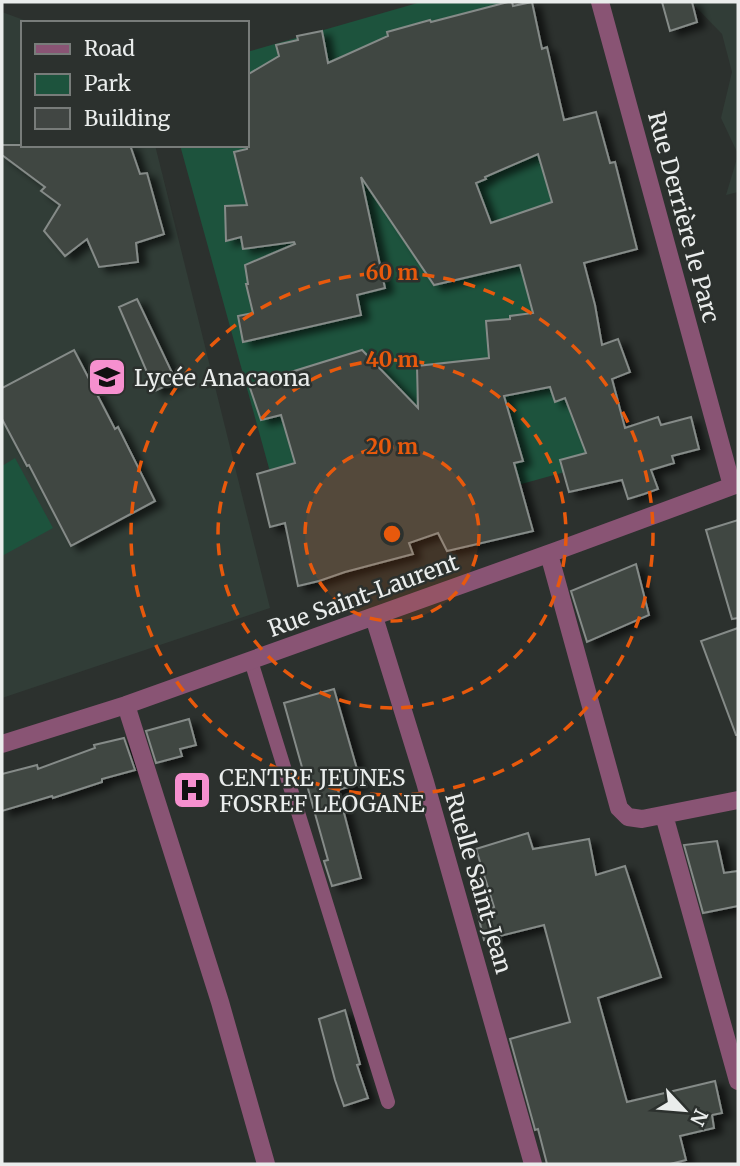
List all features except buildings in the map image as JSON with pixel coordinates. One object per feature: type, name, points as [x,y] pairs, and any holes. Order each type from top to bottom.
[{"type":"street","name":"Rue Derrière le Parc","points":[[600,2],[735,485]]},
{"type":"street","name":"Rue Saint-Laurent","points":[[2,744],[126,705],[251,661],[735,485]]},
{"type":"street","points":[[549,554],[618,808],[628,817],[642,819],[738,800]]},
{"type":"street","name":"Ruelle Saint-Jean","points":[[374,617],[425,782],[533,1164]]},
{"type":"street","points":[[126,705],[220,1002],[266,1164]]},
{"type":"street","points":[[664,815],[738,1081]]},
{"type":"lane","points":[[251,661],[388,1102]]},
{"type":"shaded area","points":[[691,2],[738,2],[738,154],[721,118],[732,72],[722,34]]},
{"type":"shaded area","name":"Lycée Anacaona","points":[[2,12],[27,21],[21,21],[21,147],[155,147],[270,608],[2,698]]},
{"type":"shaded area","points":[[738,155],[738,192],[726,195]]},
{"type":"green space","points":[[421,2],[502,2],[626,455],[291,548],[181,147],[248,147],[248,52]]},
{"type":"green space","points":[[15,458],[53,528],[2,556],[2,466]]},
{"type":"place","name":"Lycée Anacaona","points":[[107,377]]},
{"type":"place","name":"CENTRE JEUNES FOSREF LEOGANE","points":[[192,790]]}]
